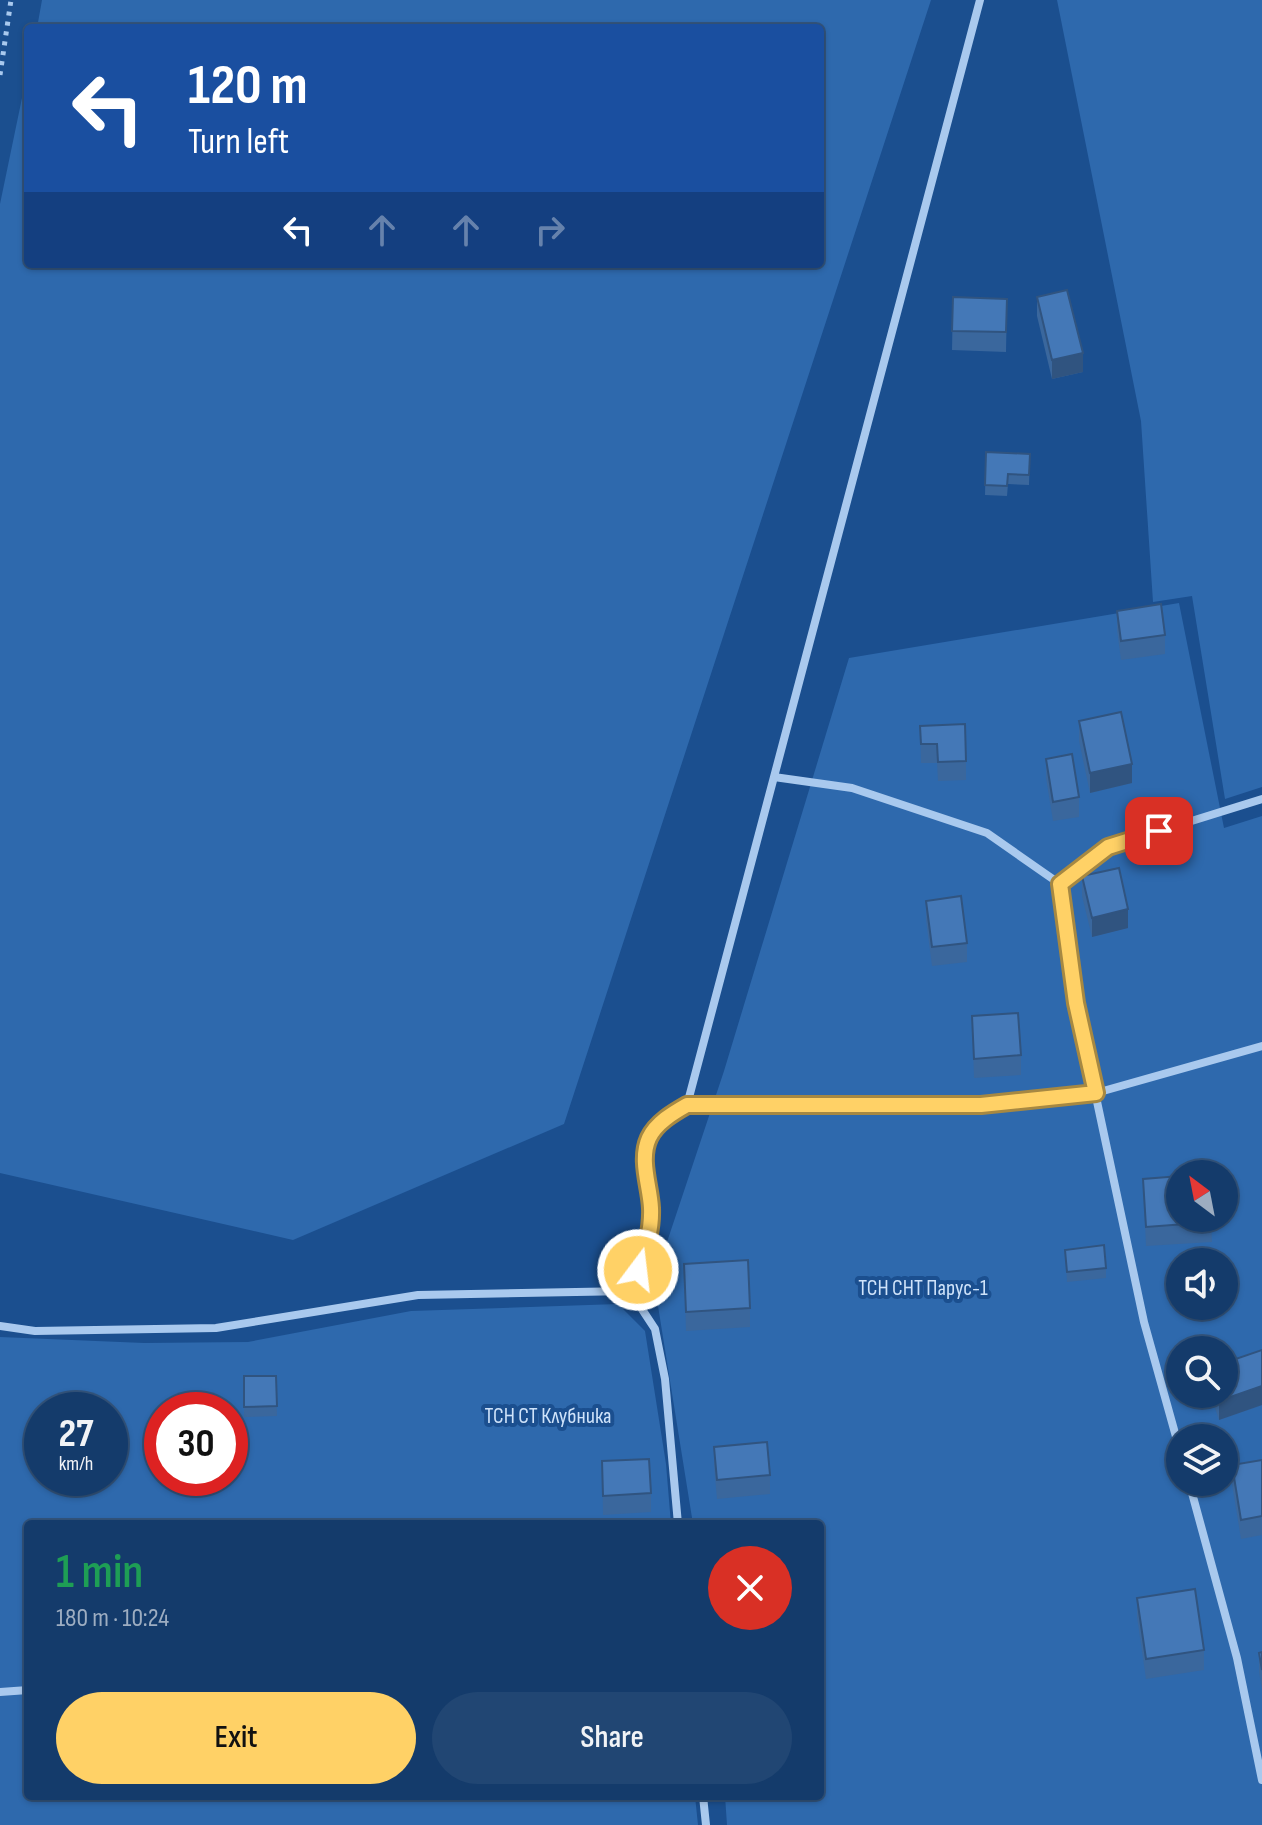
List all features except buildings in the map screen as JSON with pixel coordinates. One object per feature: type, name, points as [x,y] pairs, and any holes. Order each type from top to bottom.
[{"type":"street","points":[[687,1105],[980,0]]},
{"type":"street","points":[[774,777],[852,788],[987,833],[1060,884],[1076,1003],[1144,1322],[1172,1424]]},
{"type":"street","points":[[1060,884],[1108,847],[1262,799]]},
{"type":"street","points":[[630,1291],[647,1248],[651,1209],[645,1162],[649,1138],[665,1119],[687,1105],[981,1105],[1096,1093],[1262,1046]]},
{"type":"street","points":[[0,1326],[35,1331],[216,1328],[418,1295],[630,1291]]},
{"type":"street","points":[[630,1291],[655,1329],[665,1379],[678,1520]]},
{"type":"street","points":[[1193,1496],[1237,1658],[1262,1780]]},
{"type":"street","points":[[0,1692],[24,1690]]},
{"type":"street","points":[[703,1800],[706,1825]]},
{"type":"path","points":[[0,75],[9,32],[11,0]]},
{"type":"green space","points":[[42,0],[931,0],[564,1124],[293,1240],[0,1173],[0,204],[24,88],[24,268],[824,268],[824,24],[38,24]]},
{"type":"green space","points":[[1057,0],[1262,0],[1262,787],[1225,799],[1192,596],[1153,602],[1141,421]]},
{"type":"green space","name":"ТСН СНТ Парус-1","points":[[1179,603],[1224,828],[1262,816],[1262,1825],[727,1825],[725,1800],[824,1800],[824,1520],[692,1520],[654,1281],[724,1071],[849,658]]},
{"type":"green space","name":"ТСН СТ Клубника","points":[[618,1304],[645,1331],[666,1464],[671,1520],[24,1520],[24,1800],[695,1800],[698,1825],[0,1825],[0,1337],[144,1343],[248,1342],[411,1311]]},
{"type":"route","points":[[638,1270],[647,1248],[651,1209],[645,1162],[649,1138],[665,1119],[687,1105],[981,1105],[1096,1093],[1076,1003],[1060,884],[1108,847],[1159,831]]}]
